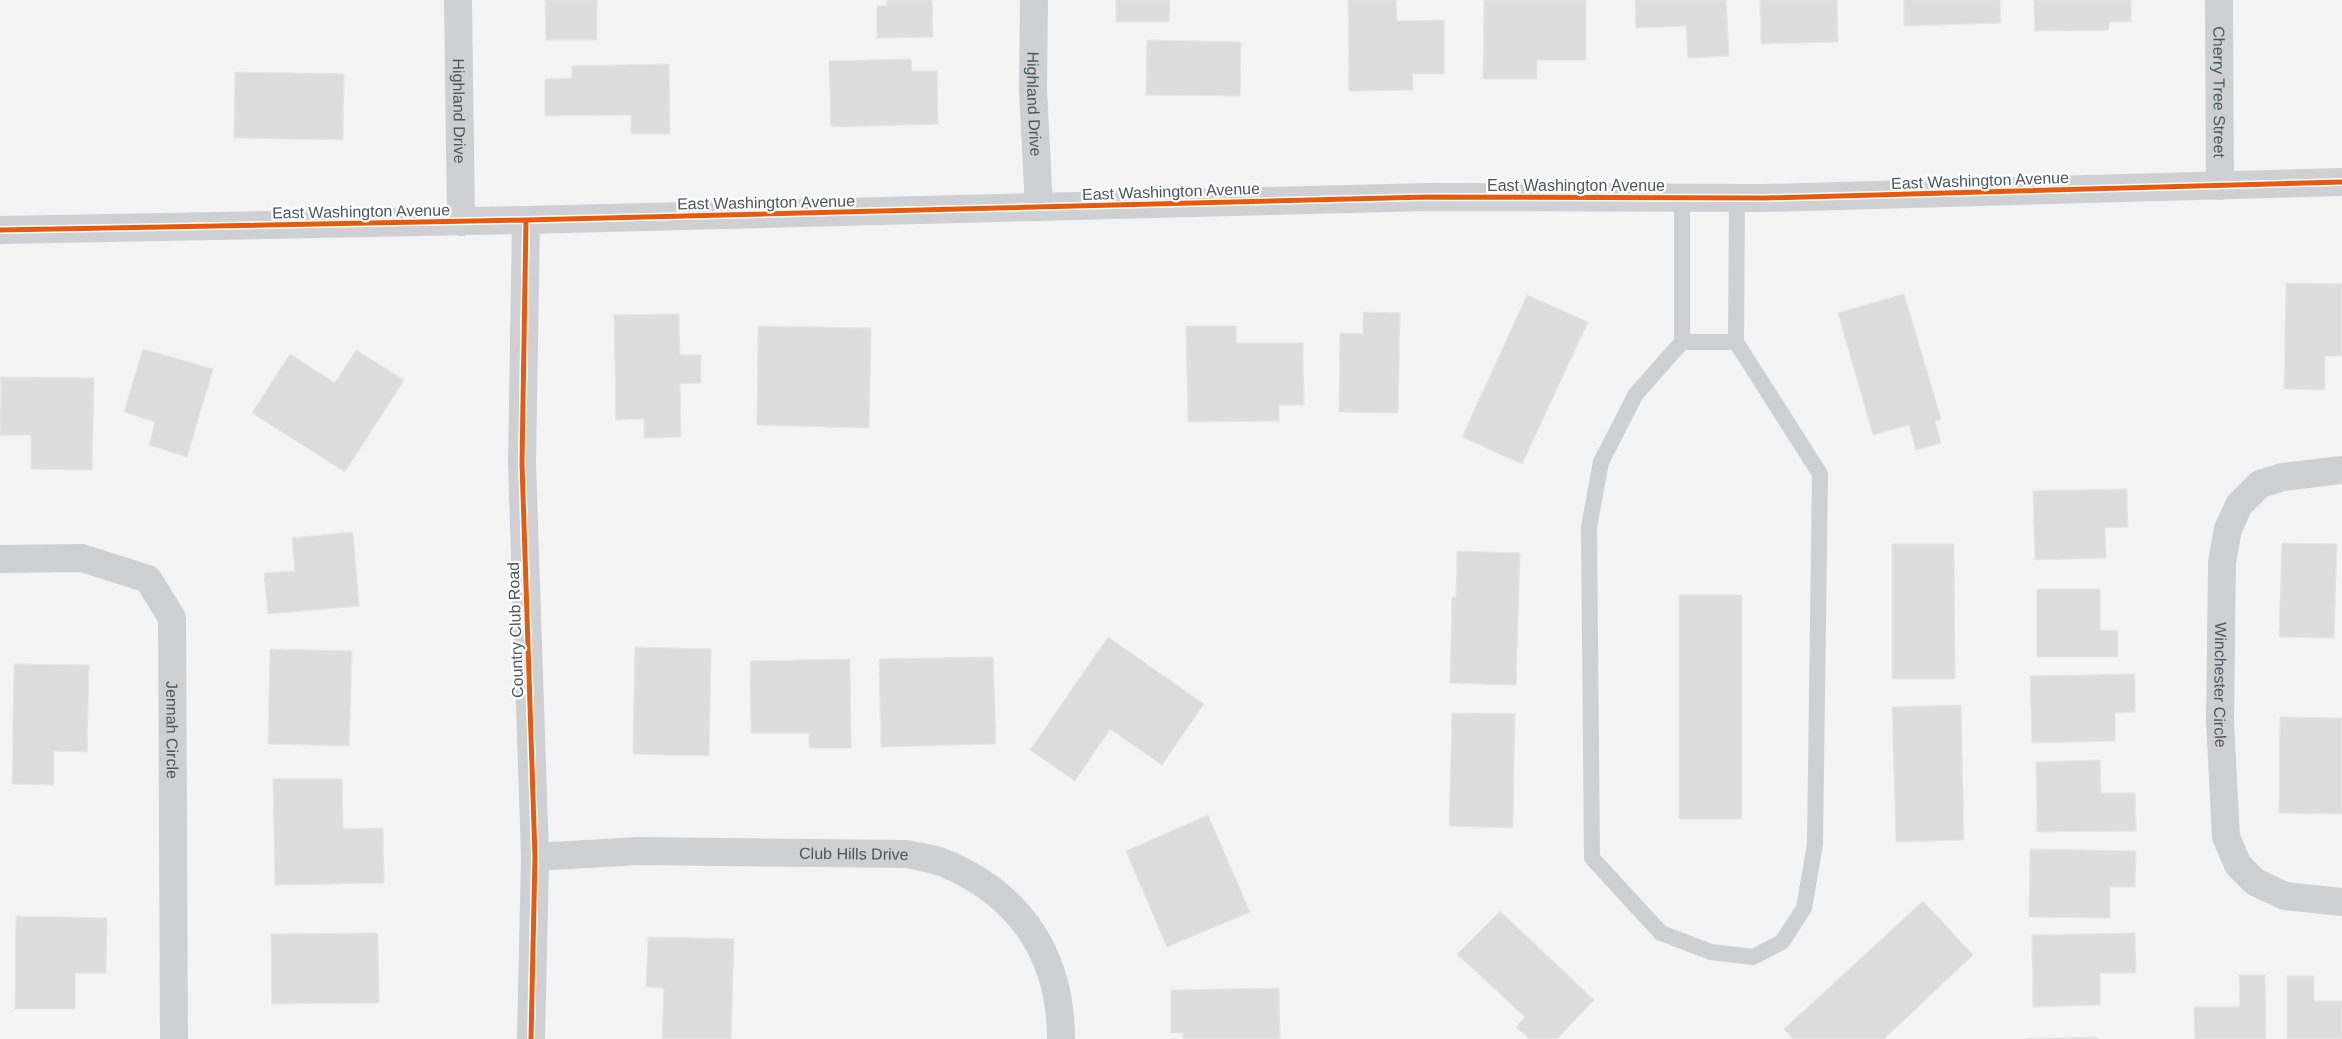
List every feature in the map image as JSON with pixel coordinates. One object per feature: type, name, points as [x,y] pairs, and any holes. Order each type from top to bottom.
[{"type":"street","name":"Highland Drive","points":[[458,0],[461,222]]},
{"type":"street","name":"Highland Drive","points":[[1034,0],[1034,90],[1039,207]]},
{"type":"street","name":"Cherry Tree Street","points":[[2219,0],[2220,186]]},
{"type":"street","name":"East Washington Avenue","points":[[0,230],[461,222],[1427,197],[1737,198],[2342,182]]},
{"type":"street","name":"Country Club Road","points":[[526,220],[522,464],[535,857],[531,1039]]},
{"type":"street","name":"Winchester Circle","points":[[2342,470],[2283,477],[2260,484],[2239,505],[2228,529],[2222,562],[2220,721],[2226,838],[2238,865],[2255,882],[2285,896],[2342,902]]},
{"type":"street","name":"Jennah Circle","points":[[0,559],[82,558],[148,579],[172,618],[174,1039]]},
{"type":"street","name":"Club Hills Drive","points":[[535,857],[639,851],[907,854],[943,863],[985,885],[1012,906],[1034,935],[1051,971],[1061,1022],[1061,1039]]},
{"type":"lane","points":[[1682,198],[1682,342],[1636,394],[1601,462],[1588,527],[1592,858],[1661,933],[1711,952],[1753,958],[1782,942],[1804,908],[1815,844],[1820,474],[1736,342],[1737,198]]},
{"type":"lane","points":[[1682,342],[1736,342]]},
{"type":"building","points":[[545,0],[597,0],[597,40],[546,40]]},
{"type":"building","points":[[887,0],[932,0],[933,37],[877,38],[877,6],[887,6]]},
{"type":"building","points":[[1116,0],[1170,0],[1169,22],[1116,22]]},
{"type":"building","points":[[1348,0],[1396,0],[1397,21],[1444,20],[1444,74],[1413,74],[1413,90],[1349,91]]},
{"type":"building","points":[[1484,0],[1586,0],[1586,60],[1537,60],[1537,79],[1483,79]]},
{"type":"building","points":[[1635,0],[1726,0],[1729,56],[1688,58],[1686,26],[1636,28]]},
{"type":"building","points":[[1760,0],[1837,0],[1838,42],[1761,44]]},
{"type":"building","points":[[1904,0],[2000,0],[2001,23],[1904,26]]},
{"type":"building","points":[[2034,0],[2131,0],[2131,22],[2109,22],[2109,30],[2035,31]]},
{"type":"building","points":[[1147,40],[1241,42],[1240,96],[1146,95]]},
{"type":"building","points":[[911,59],[912,71],[937,71],[938,124],[831,127],[829,61]]},
{"type":"building","points":[[669,64],[670,134],[631,134],[631,115],[545,116],[545,79],[572,78],[572,66]]},
{"type":"building","points":[[235,72],[344,74],[343,140],[234,138]]},
{"type":"building","points":[[2286,283],[2342,284],[2342,356],[2325,356],[2325,390],[2284,389]]},
{"type":"building","points":[[1904,294],[1941,419],[1935,421],[1941,443],[1916,450],[1909,425],[1873,435],[1838,313]]},
{"type":"building","points":[[1527,295],[1588,322],[1522,464],[1462,437]]},
{"type":"building","points":[[1363,312],[1400,313],[1398,413],[1339,412],[1340,333],[1363,334]]},
{"type":"building","points":[[679,314],[680,355],[701,355],[701,383],[680,384],[681,437],[644,438],[644,419],[616,420],[614,315]]},
{"type":"building","points":[[758,326],[871,328],[869,428],[757,425]]},
{"type":"building","points":[[1186,326],[1236,326],[1236,343],[1303,343],[1304,405],[1279,405],[1279,421],[1188,422]]},
{"type":"building","points":[[143,349],[213,369],[187,457],[149,445],[155,422],[124,412]]},
{"type":"building","points":[[356,350],[404,380],[345,472],[252,413],[290,354],[335,383]]},
{"type":"building","points":[[1,377],[94,378],[92,470],[31,469],[31,435],[0,435]]},
{"type":"building","points":[[2127,489],[2128,527],[2105,528],[2106,558],[2035,560],[2033,491]]},
{"type":"building","points":[[353,532],[359,606],[268,614],[264,573],[295,571],[292,538]]},
{"type":"building","points":[[2282,543],[2337,544],[2334,638],[2279,637]]},
{"type":"building","points":[[1892,544],[1954,544],[1955,679],[1892,679]]},
{"type":"building","points":[[1457,551],[1520,553],[1516,685],[1450,683],[1452,597],[1456,597]]},
{"type":"building","points":[[2037,589],[2100,589],[2100,630],[2118,631],[2118,657],[2037,657]]},
{"type":"building","points":[[1679,595],[1742,595],[1742,819],[1679,819]]},
{"type":"building","points":[[1108,637],[1204,704],[1162,765],[1110,729],[1075,781],[1030,750]]},
{"type":"building","points":[[635,647],[711,649],[709,756],[633,754]]},
{"type":"building","points":[[270,649],[352,651],[349,746],[268,744]]},
{"type":"building","points":[[993,657],[996,744],[881,747],[879,659]]},
{"type":"building","points":[[850,659],[851,748],[809,748],[809,733],[751,733],[750,661]]},
{"type":"building","points":[[14,664],[89,665],[87,752],[54,751],[54,785],[12,784]]},
{"type":"building","points":[[2135,674],[2135,712],[2115,713],[2115,741],[2032,743],[2030,676]]},
{"type":"building","points":[[1961,705],[1964,840],[1896,842],[1892,707]]},
{"type":"building","points":[[1452,713],[1515,714],[1513,828],[1449,826]]},
{"type":"building","points":[[2280,717],[2342,718],[2342,814],[2279,813]]},
{"type":"building","points":[[2100,760],[2101,793],[2135,793],[2136,831],[2037,832],[2036,762]]},
{"type":"building","points":[[273,779],[342,779],[343,829],[383,828],[384,883],[275,885]]},
{"type":"building","points":[[1208,815],[1250,912],[1167,947],[1126,851]]},
{"type":"building","points":[[2030,849],[2136,851],[2135,887],[2110,887],[2110,918],[2029,917]]},
{"type":"building","points":[[1923,901],[1973,955],[1884,1039],[1793,1039],[1784,1029]]},
{"type":"building","points":[[1500,911],[1594,1000],[1557,1039],[1529,1039],[1516,1027],[1525,1017],[1457,954]]},
{"type":"building","points":[[16,916],[107,918],[106,973],[75,973],[75,1009],[15,1009]]},
{"type":"building","points":[[378,933],[379,1003],[272,1004],[271,934]]},
{"type":"building","points":[[2135,933],[2136,973],[2100,973],[2100,1005],[2033,1007],[2032,935]]},
{"type":"building","points":[[648,937],[734,939],[731,1039],[662,1039],[664,988],[646,987]]},
{"type":"building","points":[[2239,975],[2265,975],[2266,1039],[2195,1039],[2194,1007],[2240,1007]]},
{"type":"building","points":[[2287,976],[2314,976],[2314,1001],[2342,1001],[2342,1039],[2287,1039]]},
{"type":"building","points":[[1279,988],[1280,1039],[1183,1039],[1183,1033],[1171,1033],[1171,990]]},
{"type":"building","points":[[2098,1037],[2098,1039],[2026,1039]]},
{"type":"cycle path","points":[[0,230],[526,220],[1427,197],[1765,198],[2342,182]]},
{"type":"cycle path","points":[[526,220],[522,464],[535,857],[531,1039]]}]
